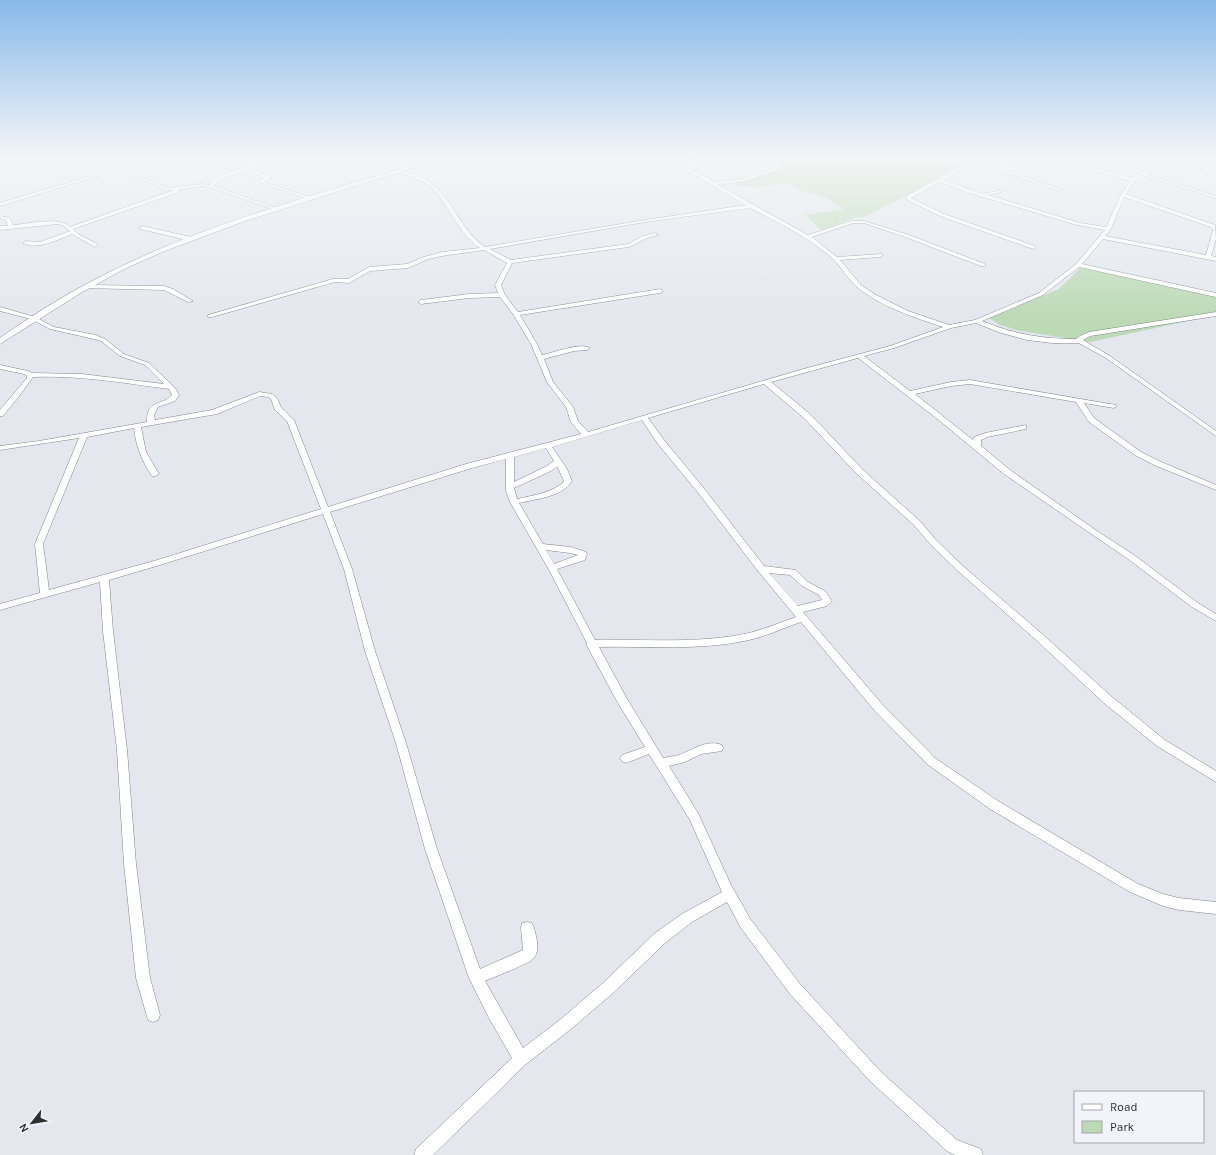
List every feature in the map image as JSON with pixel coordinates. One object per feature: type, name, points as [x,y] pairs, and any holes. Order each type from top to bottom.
[{"type":"street","points":[[26,243],[40,244],[72,230],[126,210]]},
{"type":"street","points":[[0,342],[33,318],[125,267],[191,239],[272,210]]},
{"type":"street","points":[[450,210],[469,236],[483,249],[510,262],[633,244],[645,237],[655,235]]},
{"type":"street","points":[[210,316],[335,280],[349,281],[371,269],[408,266],[437,255],[483,249],[645,221],[723,210]]},
{"type":"street","points":[[758,210],[808,237],[836,260],[855,282],[874,296],[906,312],[949,327]]},
{"type":"street","points":[[931,210],[1033,247]]},
{"type":"street","points":[[1032,210],[1079,224],[1108,228]]},
{"type":"street","points":[[0,607],[104,578],[327,511],[463,468],[548,446],[644,417],[892,347],[949,327],[977,321],[1041,294],[1059,281],[1078,265],[1102,238],[1116,210]]},
{"type":"street","points":[[1166,210],[1213,226],[1216,230],[1208,258]]},
{"type":"street","points":[[0,217],[8,220],[11,226]]},
{"type":"street","points":[[0,228],[58,222],[95,245]]},
{"type":"street","points":[[808,237],[853,222],[864,222],[907,236],[983,265]]},
{"type":"street","points":[[142,228],[191,239]]},
{"type":"street","points":[[1102,238],[1216,259]]},
{"type":"street","points":[[836,260],[880,255]]},
{"type":"street","points":[[510,262],[498,285],[502,295],[516,314],[540,358],[550,382],[569,407],[575,422],[586,435]]},
{"type":"street","points":[[1078,265],[1216,295]]},
{"type":"street","points":[[87,287],[164,288],[171,290],[190,301]]},
{"type":"street","points":[[516,314],[660,291]]},
{"type":"street","points":[[421,302],[469,296],[502,295]]},
{"type":"street","points":[[0,309],[33,318],[52,328],[96,337],[126,358],[148,364],[175,392],[175,397],[152,409],[150,413],[151,423]]},
{"type":"street","points":[[1080,341],[1079,338],[1089,334],[1216,314]]},
{"type":"street","points":[[977,321],[1004,333],[1031,339],[1050,341],[1080,341],[1108,357],[1216,434]]},
{"type":"street","points":[[540,358],[574,349],[587,348]]},
{"type":"street","points":[[860,356],[910,393],[1007,472],[1131,557],[1216,618]]},
{"type":"street","points":[[0,367],[26,372],[30,375],[66,375],[170,387]]},
{"type":"street","points":[[0,414],[15,398],[30,378],[30,375]]},
{"type":"street","points":[[766,382],[808,417],[860,472],[917,523],[955,565],[1038,636],[1108,700],[1161,743],[1216,777]]},
{"type":"street","points":[[910,393],[951,384],[970,382],[985,383],[1079,401],[1114,406]]},
{"type":"street","points":[[0,448],[214,412],[259,394],[270,395],[274,398],[278,408],[290,420],[327,511],[348,569],[370,651],[401,744],[431,849],[476,978],[495,1015],[521,1059]]},
{"type":"street","points":[[1079,401],[1090,420],[1104,428],[1138,453],[1161,465],[1216,488]]},
{"type":"street","points":[[644,417],[661,442],[703,493],[761,569],[878,707],[902,733],[931,760],[1017,819],[1134,888],[1163,900],[1179,904],[1216,908]]},
{"type":"street","points":[[137,426],[138,442],[142,454],[155,474]]},
{"type":"street","points":[[960,433],[985,435],[1023,427]]},
{"type":"street","points":[[44,595],[39,544],[84,434]]},
{"type":"street","points":[[978,447],[978,439],[985,435]]},
{"type":"street","points":[[0,441],[21,445]]},
{"type":"street","points":[[514,502],[544,494],[565,486],[568,480],[548,446]]},
{"type":"street","points":[[510,456],[510,491],[514,502],[552,568],[591,644],[660,763],[694,817],[730,894],[746,924],[763,948],[818,1015],[876,1077],[952,1150],[975,1155]]},
{"type":"street","points":[[511,486],[548,469],[558,462]]},
{"type":"street","points":[[540,547],[570,550],[583,554],[582,558],[552,568]]},
{"type":"street","points":[[591,644],[631,642],[688,643],[741,638],[754,635],[824,604],[827,601],[826,597],[822,593],[805,584],[793,572],[761,569]]},
{"type":"street","points":[[104,578],[108,631],[122,750],[130,864],[141,965],[149,1005],[153,1015]]},
{"type":"street","points":[[660,763],[681,759],[699,750],[718,748]]},
{"type":"street","points":[[626,758],[652,749]]},
{"type":"street","points":[[422,1155],[521,1059],[596,998],[665,934],[687,918],[730,894]]},
{"type":"street","points":[[476,978],[528,955],[531,950],[527,928]]},
{"type":"green space","points":[[838,210],[878,210],[864,217],[854,218],[821,230],[805,215]]},
{"type":"green space","points":[[1083,265],[1216,293],[1216,315],[1090,342],[1021,331],[1000,325],[989,318],[1059,289]]}]
